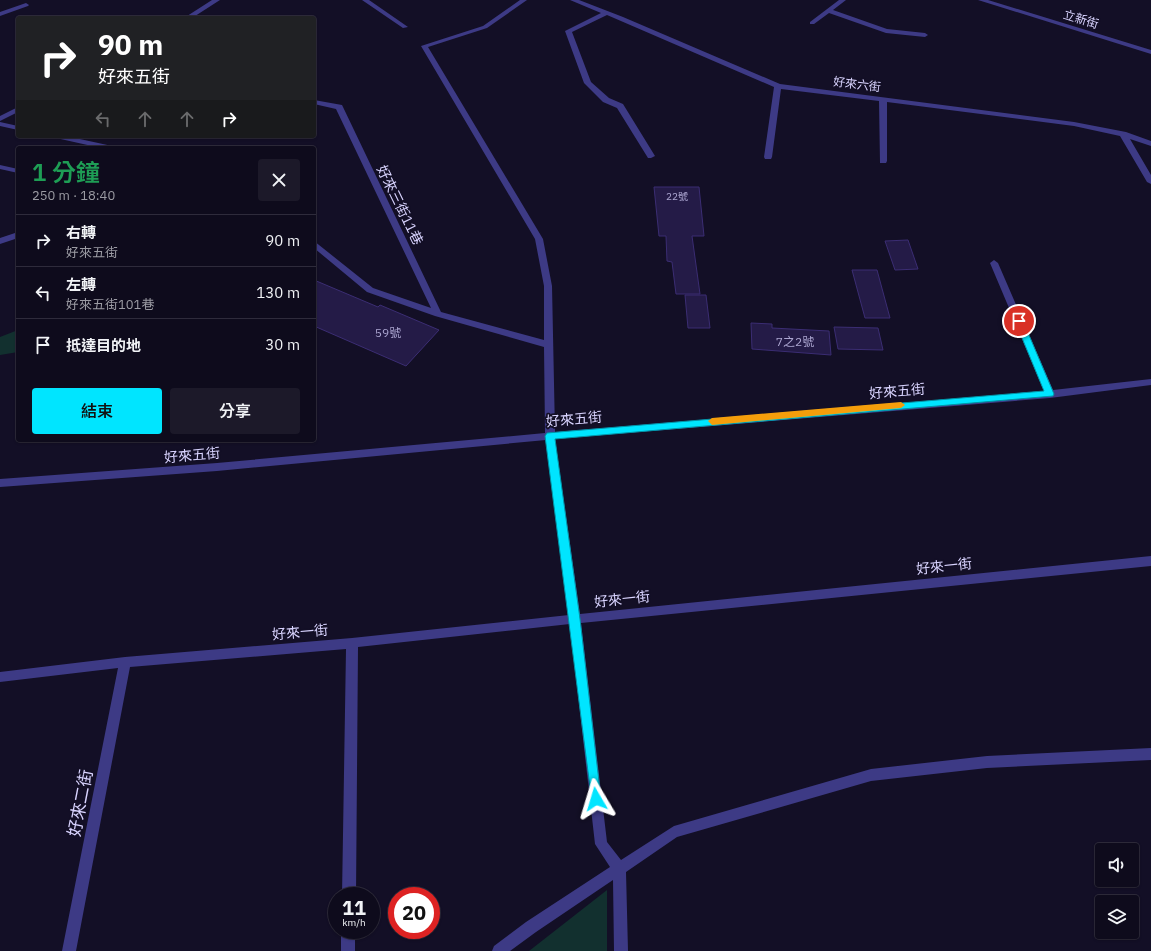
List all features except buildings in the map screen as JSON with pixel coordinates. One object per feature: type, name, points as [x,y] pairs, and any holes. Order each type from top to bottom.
[{"type":"street","points":[[192,16],[217,0]]},
{"type":"street","points":[[365,0],[404,27]]},
{"type":"street","points":[[524,0],[485,27],[424,46],[539,239],[548,286],[550,436],[575,619],[601,844],[619,868],[621,951]]},
{"type":"street","name":"好來六街","points":[[573,0],[621,18],[778,86],[1074,124],[1123,134],[1151,144]]},
{"type":"street","points":[[812,23],[843,0]]},
{"type":"street","name":"立新街","points":[[981,0],[1151,52]]},
{"type":"street","points":[[0,14],[26,5]]},
{"type":"street","points":[[829,11],[886,31],[925,35]]},
{"type":"street","points":[[606,13],[568,31],[588,82],[606,100],[620,106],[651,156]]},
{"type":"street","points":[[768,157],[778,86]]},
{"type":"street","points":[[883,99],[883,161]]},
{"type":"street","name":"好來三街11巷","points":[[316,102],[338,107],[438,314]]},
{"type":"street","points":[[0,119],[16,110]]},
{"type":"street","points":[[0,124],[16,128]]},
{"type":"street","points":[[1123,134],[1151,182]]},
{"type":"street","points":[[65,138],[103,146]]},
{"type":"street","points":[[0,167],[16,171]]},
{"type":"street","points":[[0,241],[16,236]]},
{"type":"street","points":[[316,246],[370,290],[438,314],[549,345]]},
{"type":"street","points":[[994,263],[1050,394]]},
{"type":"street","name":"好來五街","points":[[0,483],[217,467],[550,436],[1050,394],[1151,382]]},
{"type":"street","name":"好來一街","points":[[0,677],[125,662],[352,643],[1151,561]]},
{"type":"street","points":[[349,887],[352,643]]},
{"type":"street","name":"好來二街","points":[[69,951],[125,662]]},
{"type":"street","points":[[499,951],[530,927],[674,832],[871,775],[987,762],[1151,754]]},
{"type":"street","points":[[348,939],[348,951]]},
{"type":"green space","points":[[16,331],[16,352],[0,355],[0,337]]},
{"type":"green space","points":[[607,890],[607,951],[529,951]]},
{"type":"slow traffic","points":[[712,421],[901,405]]},
{"type":"route","points":[[596,799],[575,619],[550,436],[1050,394],[1019,321]]}]
